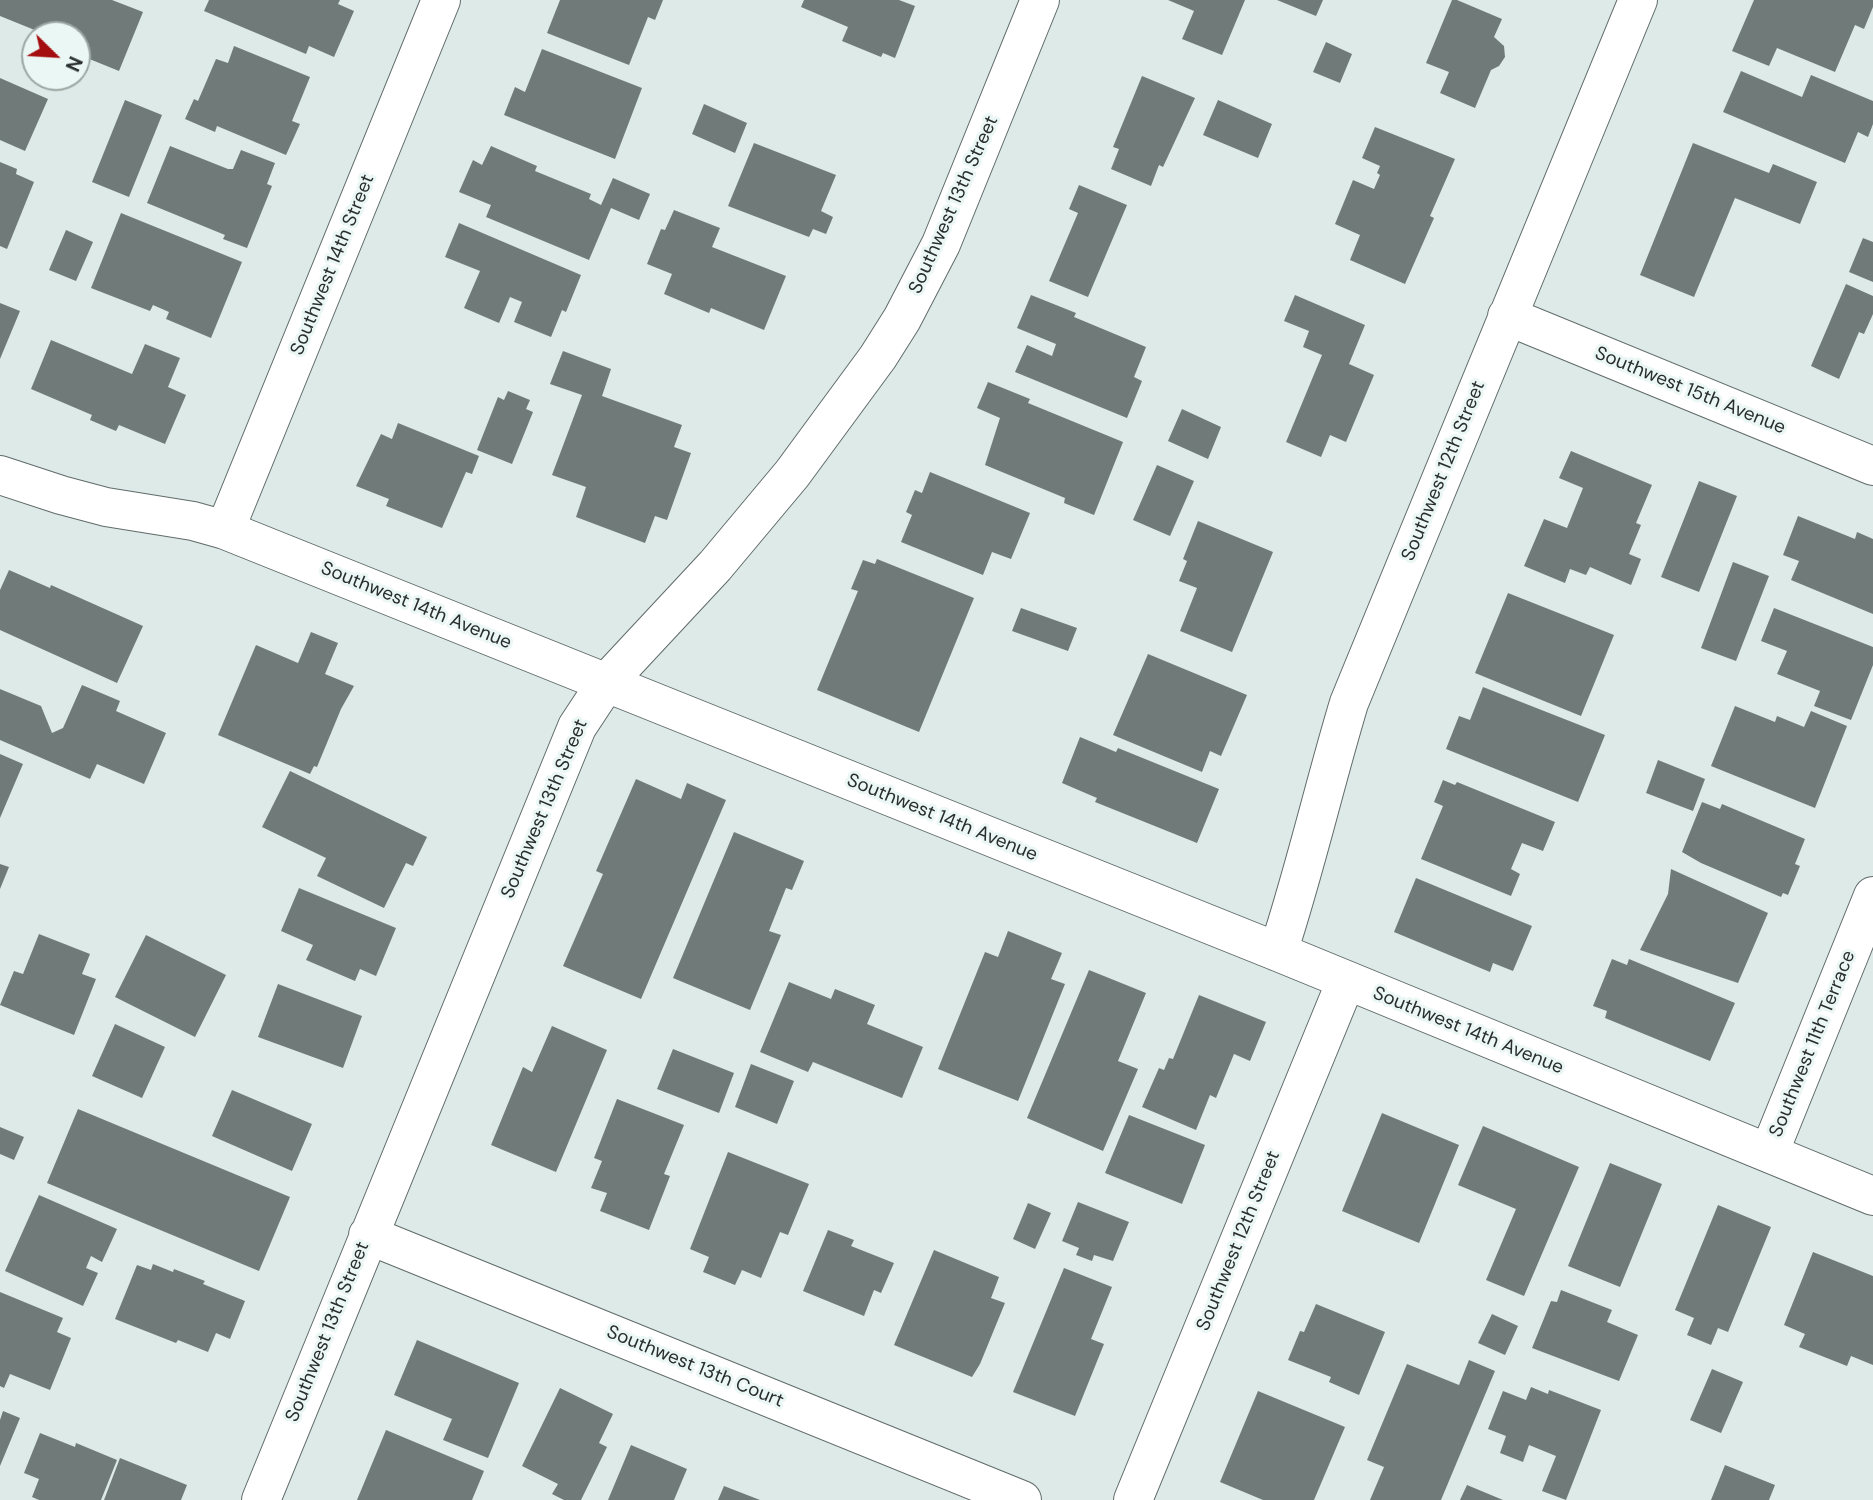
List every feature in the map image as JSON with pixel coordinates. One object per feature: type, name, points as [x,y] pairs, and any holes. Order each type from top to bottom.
[{"type":"street","name":"Southwest 14th Street","points":[[225,530],[441,0]]},
{"type":"street","name":"Southwest 13th Street","points":[[261,1500],[577,727],[606,683],[752,524],[825,432],[884,348],[902,319],[950,222],[1040,0]]},
{"type":"street","name":"Southwest 12th Street","points":[[1278,952],[1349,703],[1638,0]]},
{"type":"street","name":"Southwest 15th Avenue","points":[[1507,316],[1873,466]]},
{"type":"street","name":"Southwest 14th Avenue","points":[[0,475],[106,507],[193,520],[225,530],[1278,952],[1873,1196]]},
{"type":"street","name":"Southwest 11th Terrace","points":[[1769,1153],[1873,896]]},
{"type":"street","name":"Southwest 12th Street","points":[[1133,1500],[1346,981]]},
{"type":"street","name":"Southwest 13th Court","points":[[368,1235],[1022,1500]]},
{"type":"building","points":[[0,0],[112,0],[143,12],[119,71],[91,60],[91,21],[21,21],[21,24],[0,16]]},
{"type":"building","points":[[209,0],[340,0],[338,4],[354,11],[334,57],[309,46],[306,54],[204,11]]},
{"type":"building","points":[[560,0],[663,0],[655,20],[648,17],[629,65],[547,33]]},
{"type":"building","points":[[804,0],[899,0],[915,6],[895,58],[883,53],[881,57],[842,41],[848,27],[801,7]]},
{"type":"building","points":[[1168,0],[1245,0],[1222,55],[1182,39],[1194,11]]},
{"type":"building","points":[[1277,0],[1323,0],[1316,16]]},
{"type":"building","points":[[1452,0],[1502,19],[1494,37],[1504,46],[1505,57],[1499,66],[1491,70],[1475,108],[1440,93],[1449,72],[1426,63]]},
{"type":"building","points":[[1754,0],[1873,0],[1873,7],[1864,29],[1855,25],[1835,72],[1777,48],[1769,66],[1732,51]]},
{"type":"building","points":[[1326,42],[1352,54],[1340,83],[1313,72]]},
{"type":"building","points":[[234,46],[310,77],[292,121],[300,124],[286,155],[217,126],[215,132],[185,119],[194,99],[198,101],[216,59],[228,63]]},
{"type":"building","points":[[542,49],[642,88],[615,159],[504,115],[515,87],[525,92]]},
{"type":"building","points":[[1741,71],[1802,97],[1811,75],[1873,101],[1873,124],[1868,137],[1858,132],[1845,163],[1723,112]]},
{"type":"building","points":[[1142,76],[1195,98],[1163,167],[1159,165],[1151,186],[1111,169],[1119,149],[1113,147]]},
{"type":"building","points":[[0,78],[21,87],[21,91],[30,91],[48,99],[25,151],[0,140]]},
{"type":"building","points":[[125,100],[162,115],[129,197],[92,182]]},
{"type":"building","points":[[1218,100],[1272,124],[1258,158],[1203,135]]},
{"type":"building","points":[[704,104],[747,123],[735,153],[692,134]]},
{"type":"building","points":[[1375,127],[1455,159],[1430,216],[1434,218],[1405,284],[1350,260],[1360,235],[1335,224],[1353,180],[1374,189],[1380,175],[1377,173],[1380,166],[1362,158]]},
{"type":"building","points":[[754,143],[836,175],[821,211],[833,217],[826,234],[813,229],[809,237],[728,206]]},
{"type":"building","points":[[1693,143],[1769,173],[1773,164],[1817,182],[1800,224],[1735,198],[1694,297],[1640,275]]},
{"type":"building","points":[[170,146],[228,169],[233,169],[241,150],[275,163],[267,184],[272,186],[247,248],[223,239],[225,235],[147,203]]},
{"type":"building","points":[[491,146],[537,166],[535,171],[591,194],[589,199],[601,205],[613,178],[650,194],[639,220],[611,208],[589,260],[486,217],[491,205],[459,192],[473,160],[482,165]]},
{"type":"building","points":[[0,162],[17,169],[16,174],[34,182],[7,249],[0,246]]},
{"type":"building","points":[[1079,185],[1127,205],[1088,297],[1049,281],[1078,213],[1069,209]]},
{"type":"building","points":[[674,210],[720,228],[712,247],[786,276],[764,330],[711,308],[709,313],[664,294],[672,274],[647,264],[661,229],[665,230]]},
{"type":"building","points":[[121,213],[242,262],[211,338],[166,319],[169,312],[153,305],[150,311],[91,288]]},
{"type":"building","points":[[459,223],[581,275],[566,312],[562,310],[551,337],[514,322],[522,302],[510,297],[499,323],[464,308],[480,271],[445,257]]},
{"type":"building","points":[[66,230],[93,242],[76,281],[49,270]]},
{"type":"building","points":[[1863,238],[1873,242],[1873,282],[1849,272]]},
{"type":"building","points":[[1846,284],[1873,296],[1873,314],[1864,334],[1859,332],[1839,379],[1811,366]]},
{"type":"building","points":[[1031,295],[1076,313],[1074,317],[1146,347],[1134,377],[1142,381],[1127,418],[1015,372],[1027,345],[1052,356],[1056,344],[1017,328]]},
{"type":"building","points":[[1295,295],[1365,325],[1349,364],[1374,375],[1346,442],[1330,435],[1321,457],[1286,442],[1322,355],[1303,347],[1309,331],[1284,321]]},
{"type":"building","points":[[0,303],[20,311],[0,359]]},
{"type":"building","points":[[51,340],[132,374],[145,344],[180,358],[168,387],[186,395],[165,444],[119,425],[116,431],[90,420],[92,415],[31,389]]},
{"type":"building","points":[[563,351],[611,369],[602,396],[682,425],[674,447],[691,453],[667,520],[655,516],[645,543],[576,517],[586,487],[552,475],[582,395],[550,384]]},
{"type":"building","points":[[988,382],[1030,399],[1028,403],[1123,442],[1094,515],[1064,503],[1065,498],[985,465],[1000,418],[977,408]]},
{"type":"building","points":[[508,391],[530,400],[526,409],[533,412],[512,464],[477,450],[498,397],[504,400]]},
{"type":"building","points":[[1182,409],[1221,427],[1208,459],[1168,441]]},
{"type":"building","points":[[398,423],[479,456],[472,474],[466,472],[442,528],[386,506],[389,499],[356,486],[381,434],[392,439]]},
{"type":"building","points":[[1571,451],[1652,485],[1636,523],[1641,525],[1629,554],[1641,559],[1631,585],[1590,567],[1586,575],[1570,569],[1565,583],[1524,566],[1544,519],[1567,528],[1583,488],[1559,478]]},
{"type":"building","points":[[1157,465],[1194,481],[1170,536],[1133,520]]},
{"type":"building","points":[[930,472],[1030,513],[1011,559],[992,552],[983,575],[901,542],[912,515],[906,512],[915,490],[922,493]]},
{"type":"building","points":[[1699,481],[1737,496],[1699,592],[1661,577]]},
{"type":"building","points":[[1798,516],[1855,539],[1857,532],[1873,539],[1873,614],[1791,580],[1799,561],[1783,555]]},
{"type":"building","points":[[1198,521],[1273,552],[1232,652],[1180,631],[1197,588],[1179,581],[1187,561],[1183,559]]},
{"type":"building","points":[[877,559],[974,598],[919,732],[817,690],[858,591],[851,589],[863,560],[875,564]]},
{"type":"building","points":[[1733,562],[1769,576],[1736,661],[1701,648]]},
{"type":"building","points":[[9,570],[50,588],[51,585],[143,626],[117,683],[0,630],[0,590]]},
{"type":"building","points":[[1508,593],[1614,635],[1581,716],[1475,673]]},
{"type":"building","points":[[1021,608],[1077,628],[1068,651],[1012,631]]},
{"type":"building","points":[[1774,608],[1873,647],[1873,665],[1851,720],[1814,706],[1820,691],[1777,674],[1787,651],[1761,641]]},
{"type":"building","points":[[311,632],[338,643],[325,674],[354,686],[341,709],[317,767],[314,766],[310,774],[218,735],[256,645],[298,663]]},
{"type":"building","points":[[1148,654],[1247,695],[1221,756],[1210,751],[1202,772],[1113,735]]},
{"type":"building","points":[[82,685],[120,701],[116,711],[166,733],[144,784],[97,764],[90,779],[0,740],[0,689],[41,706],[52,733],[63,728]]},
{"type":"building","points":[[1483,687],[1605,735],[1578,802],[1446,749],[1459,716],[1470,720]]},
{"type":"building","points":[[1735,706],[1775,722],[1777,716],[1804,727],[1811,711],[1847,726],[1815,808],[1711,766]]},
{"type":"building","points":[[1080,737],[1116,752],[1118,748],[1219,789],[1197,843],[1095,802],[1097,798],[1062,783]]},
{"type":"building","points":[[0,754],[23,764],[0,818]]},
{"type":"building","points":[[1658,760],[1705,779],[1693,811],[1646,793]]},
{"type":"building","points":[[290,771],[427,837],[413,866],[406,863],[384,908],[317,876],[326,858],[262,827]]},
{"type":"building","points":[[636,779],[681,799],[687,783],[726,800],[641,999],[563,966],[603,874],[596,871]]},
{"type":"building","points":[[1443,780],[1455,785],[1457,782],[1555,822],[1543,851],[1522,843],[1511,869],[1520,874],[1511,896],[1421,859],[1443,806],[1434,802]]},
{"type":"building","points":[[1702,802],[1720,809],[1722,804],[1805,839],[1795,864],[1800,866],[1788,895],[1783,893],[1781,897],[1701,863],[1682,852]]},
{"type":"building","points":[[734,832],[804,861],[792,890],[786,888],[769,931],[781,935],[750,1010],[673,978]]},
{"type":"building","points":[[0,864],[9,867],[0,889]]},
{"type":"building","points":[[1671,869],[1768,913],[1738,983],[1640,950],[1668,894]]},
{"type":"building","points":[[1416,878],[1532,926],[1513,971],[1493,963],[1490,972],[1394,932]]},
{"type":"building","points":[[299,888],[396,928],[376,976],[360,969],[355,981],[306,960],[313,945],[281,931]]},
{"type":"building","points":[[1008,931],[1062,953],[1051,979],[1065,984],[1018,1101],[938,1069],[985,952],[998,957]]},
{"type":"building","points":[[39,934],[90,954],[82,974],[96,979],[74,1035],[0,1005],[14,971],[23,974]]},
{"type":"building","points":[[146,935],[226,975],[195,1037],[115,997]]},
{"type":"building","points":[[1612,959],[1627,965],[1629,959],[1735,1003],[1710,1061],[1605,1018],[1607,1011],[1593,1006]]},
{"type":"building","points":[[1089,970],[1146,993],[1118,1061],[1138,1069],[1103,1151],[1027,1118]]},
{"type":"building","points":[[789,982],[831,999],[835,989],[875,1005],[867,1024],[923,1047],[902,1098],[813,1062],[808,1072],[760,1052]]},
{"type":"building","points":[[278,984],[362,1016],[343,1068],[258,1037]]},
{"type":"building","points":[[1199,995],[1266,1022],[1250,1061],[1234,1054],[1216,1098],[1210,1095],[1196,1130],[1142,1107],[1159,1068],[1164,1070],[1169,1058],[1173,1059]]},
{"type":"building","points":[[115,1024],[165,1047],[142,1098],[92,1076]]},
{"type":"building","points":[[552,1026],[607,1050],[556,1172],[491,1145],[523,1067],[532,1072]]},
{"type":"building","points":[[673,1049],[734,1073],[719,1113],[657,1089]]},
{"type":"building","points":[[751,1064],[794,1081],[777,1124],[735,1107]]},
{"type":"building","points":[[232,1090],[312,1124],[292,1171],[212,1136]]},
{"type":"building","points":[[617,1099],[684,1125],[664,1174],[670,1176],[649,1230],[600,1211],[607,1193],[591,1188],[602,1161],[594,1158]]},
{"type":"building","points":[[78,1109],[290,1197],[259,1271],[47,1183]]},
{"type":"building","points":[[1382,1113],[1459,1145],[1419,1243],[1342,1211]]},
{"type":"building","points":[[1129,1115],[1205,1145],[1182,1204],[1105,1173]]},
{"type":"building","points":[[1483,1126],[1579,1167],[1524,1296],[1486,1280],[1516,1209],[1458,1185]]},
{"type":"building","points":[[0,1127],[24,1137],[14,1160],[0,1154]]},
{"type":"building","points":[[728,1152],[809,1184],[788,1235],[780,1232],[761,1278],[742,1270],[735,1285],[703,1272],[709,1257],[690,1249]]},
{"type":"building","points":[[1610,1163],[1662,1184],[1620,1287],[1568,1266]]},
{"type":"building","points":[[39,1195],[117,1229],[102,1262],[91,1256],[86,1268],[98,1273],[83,1306],[5,1271]]},
{"type":"building","points":[[1078,1202],[1129,1222],[1113,1261],[1094,1255],[1092,1261],[1076,1255],[1079,1248],[1062,1241]]},
{"type":"building","points":[[1028,1203],[1051,1213],[1035,1249],[1013,1239]]},
{"type":"building","points":[[1718,1205],[1771,1227],[1728,1332],[1718,1328],[1711,1345],[1687,1335],[1694,1318],[1675,1310]]},
{"type":"building","points":[[828,1230],[854,1240],[851,1246],[894,1263],[881,1293],[874,1290],[864,1316],[803,1291]]},
{"type":"building","points":[[934,1250],[999,1277],[991,1298],[1005,1303],[972,1377],[894,1345]]},
{"type":"building","points":[[1813,1252],[1873,1276],[1873,1365],[1851,1356],[1847,1366],[1799,1347],[1805,1334],[1784,1325]]},
{"type":"building","points":[[153,1264],[205,1281],[203,1284],[245,1301],[230,1339],[216,1333],[208,1352],[178,1340],[176,1343],[115,1319],[137,1265],[151,1270]]},
{"type":"building","points":[[1064,1268],[1112,1287],[1091,1339],[1104,1344],[1075,1416],[1013,1392]]},
{"type":"building","points":[[1561,1290],[1612,1310],[1607,1322],[1638,1335],[1619,1381],[1532,1348],[1551,1301],[1557,1302]]},
{"type":"building","points":[[0,1292],[63,1318],[57,1332],[71,1338],[50,1390],[10,1374],[4,1388],[0,1386]]},
{"type":"building","points":[[1316,1304],[1385,1332],[1359,1395],[1329,1382],[1331,1377],[1288,1360],[1300,1331],[1304,1332]]},
{"type":"building","points":[[1492,1314],[1518,1326],[1505,1355],[1478,1343]]},
{"type":"building","points":[[417,1340],[519,1383],[488,1458],[443,1440],[452,1419],[394,1395]]},
{"type":"building","points":[[1469,1360],[1495,1371],[1441,1500],[1370,1500],[1384,1467],[1367,1460],[1407,1364],[1459,1385]]},
{"type":"building","points":[[1712,1369],[1743,1382],[1721,1433],[1690,1420]]},
{"type":"building","points":[[1531,1387],[1548,1394],[1549,1390],[1601,1410],[1566,1500],[1542,1491],[1556,1456],[1529,1445],[1523,1462],[1500,1453],[1506,1436],[1488,1429],[1503,1391],[1526,1400]]},
{"type":"building","points":[[560,1388],[613,1414],[599,1443],[607,1447],[581,1500],[564,1500],[552,1494],[558,1484],[522,1466]]},
{"type":"building","points":[[1258,1391],[1345,1427],[1314,1500],[1263,1500],[1220,1482]]},
{"type":"building","points":[[3,1411],[20,1418],[0,1466],[0,1420]]},
{"type":"building","points":[[386,1430],[484,1471],[472,1500],[357,1500]]},
{"type":"building","points":[[40,1433],[75,1447],[76,1443],[117,1460],[101,1500],[39,1500],[32,1497],[39,1479],[24,1473]]},
{"type":"building","points":[[631,1445],[687,1469],[674,1500],[608,1500]]},
{"type":"building","points":[[120,1458],[187,1485],[181,1500],[104,1500]]},
{"type":"building","points":[[1725,1465],[1775,1485],[1769,1500],[1711,1500]]},
{"type":"building","points":[[1467,1485],[1503,1500],[1460,1500]]},
{"type":"building","points":[[724,1486],[760,1500],[718,1500]]}]
